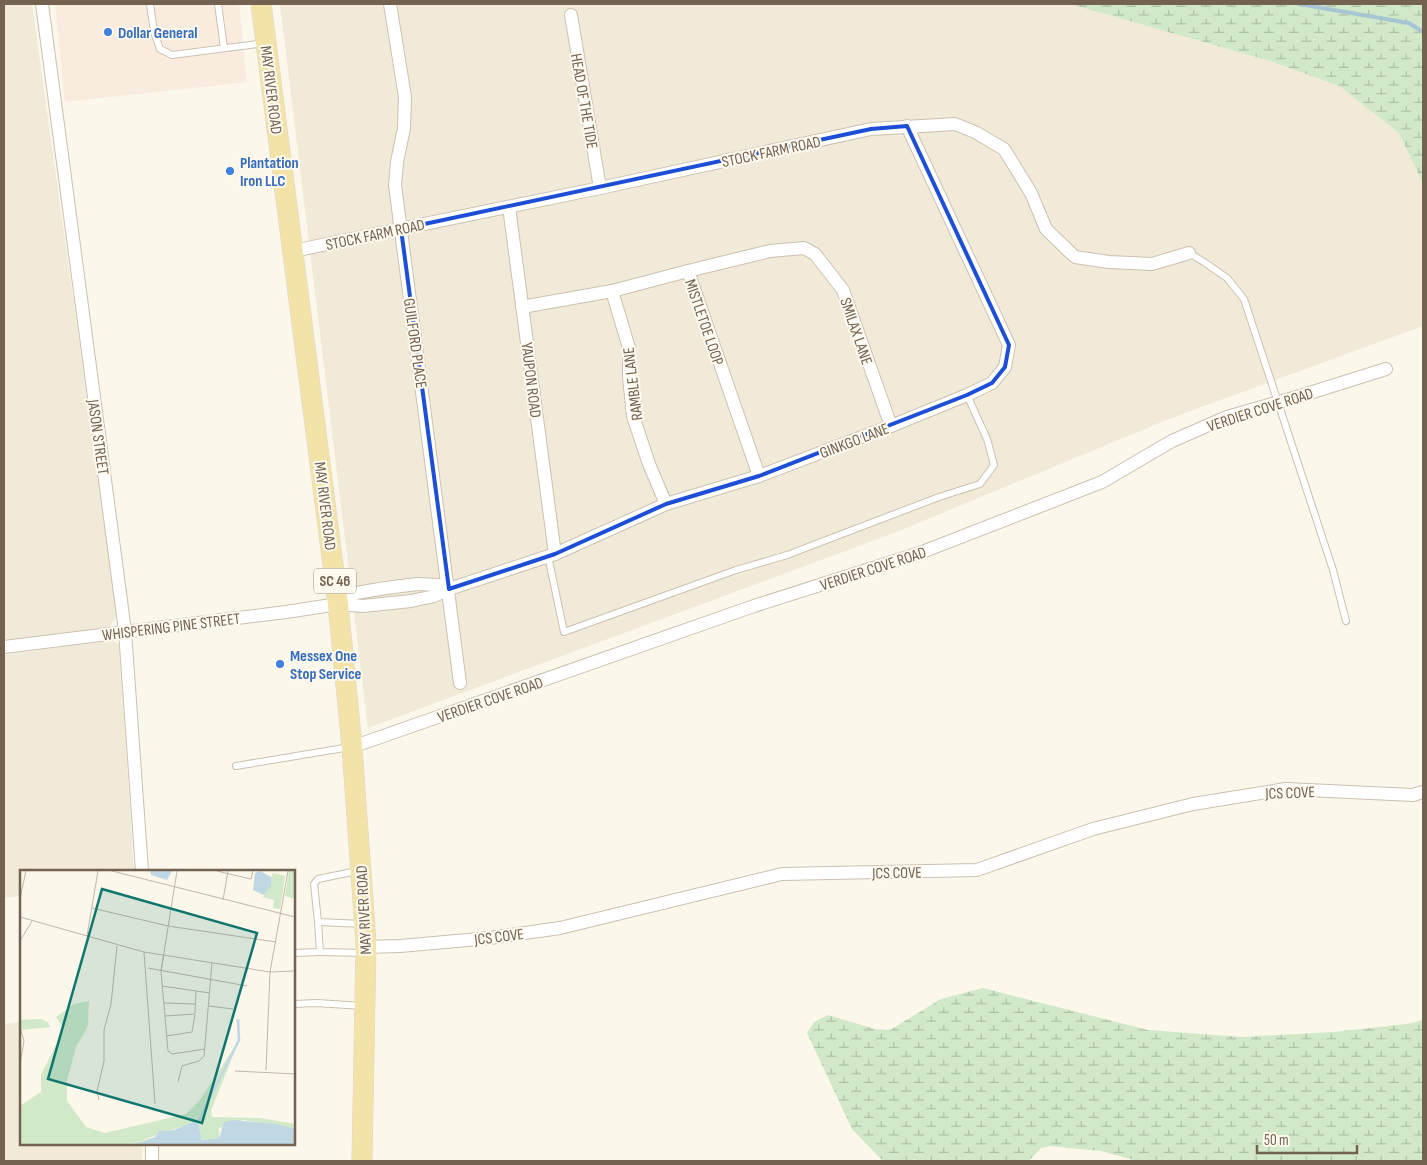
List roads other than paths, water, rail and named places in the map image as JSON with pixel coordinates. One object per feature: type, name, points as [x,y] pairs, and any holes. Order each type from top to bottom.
[{"type":"main road","name":"MAY RIVER ROAD","points":[[261,4],[338,604],[352,747],[365,924],[362,1161]]},
{"type":"street","name":"JASON STREET","points":[[42,4],[125,631],[142,870]]},
{"type":"street","name":"GUILFORD PLACE","points":[[390,4],[406,97],[404,128],[397,162],[395,185],[460,683]]},
{"type":"street","name":"HEAD OF THE TIDE","points":[[571,14],[600,188]]},
{"type":"street","name":"STOCK FARM ROAD","points":[[293,251],[600,188],[871,129],[954,124],[975,132],[1004,150],[1031,193],[1046,229],[1075,257],[1109,262],[1152,264],[1189,253]]},
{"type":"street","name":"GINKGO LANE","points":[[338,604],[363,606],[411,601],[434,596],[552,555],[666,504],[759,476],[891,426],[992,383],[1005,367],[1009,345],[907,126]]},
{"type":"street","name":"YAUPON ROAD","points":[[509,207],[552,555]]},
{"type":"street","name":"SMILAX LANE","points":[[688,271],[770,250],[804,248],[815,254],[843,290],[891,426]]},
{"type":"street","name":"MISTLETOE LOOP","points":[[522,307],[612,291],[688,271],[759,476]]},
{"type":"street","name":"RAMBLE LANE","points":[[612,291],[629,348],[629,377],[633,416],[649,464],[666,504]]},
{"type":"street","name":"VERDIER COVE ROAD","points":[[352,747],[754,606],[926,551],[1102,482],[1172,441],[1227,417],[1386,369]]},
{"type":"street","name":"WHISPERING PINE STREET","points":[[4,647],[338,604]]},
{"type":"street","name":"JCS COVE","points":[[365,950],[481,939],[560,928],[782,874],[977,870],[1093,829],[1194,804],[1286,789],[1413,796],[1423,792]]},
{"type":"street","points":[[152,1145],[152,1161]]},
{"type":"lane","points":[[150,4],[154,32],[160,49],[172,55],[266,43]]},
{"type":"lane","points":[[218,4],[224,48]]},
{"type":"lane","points":[[1189,253],[1227,278],[1244,299],[1333,570],[1346,621]]},
{"type":"lane","points":[[552,555],[564,632],[736,570],[787,555],[939,497],[980,484],[994,464],[987,439],[967,395]]},
{"type":"lane","points":[[236,766],[352,747]]},
{"type":"lane","points":[[320,952],[314,884],[318,879],[361,870]]},
{"type":"lane","points":[[318,922],[365,924]]},
{"type":"lane","points":[[295,953],[365,950]]},
{"type":"lane","points":[[295,1004],[317,1003],[365,1006]]},
{"type":"waterway","points":[[1299,4],[1409,23],[1423,32]]},
{"type":"place","name":"Dollar General","points":[[108,32]]},
{"type":"place","name":"Plantation Iron LLC","points":[[230,171]]},
{"type":"place","name":"Messex One Stop Service","points":[[280,664]]}]
